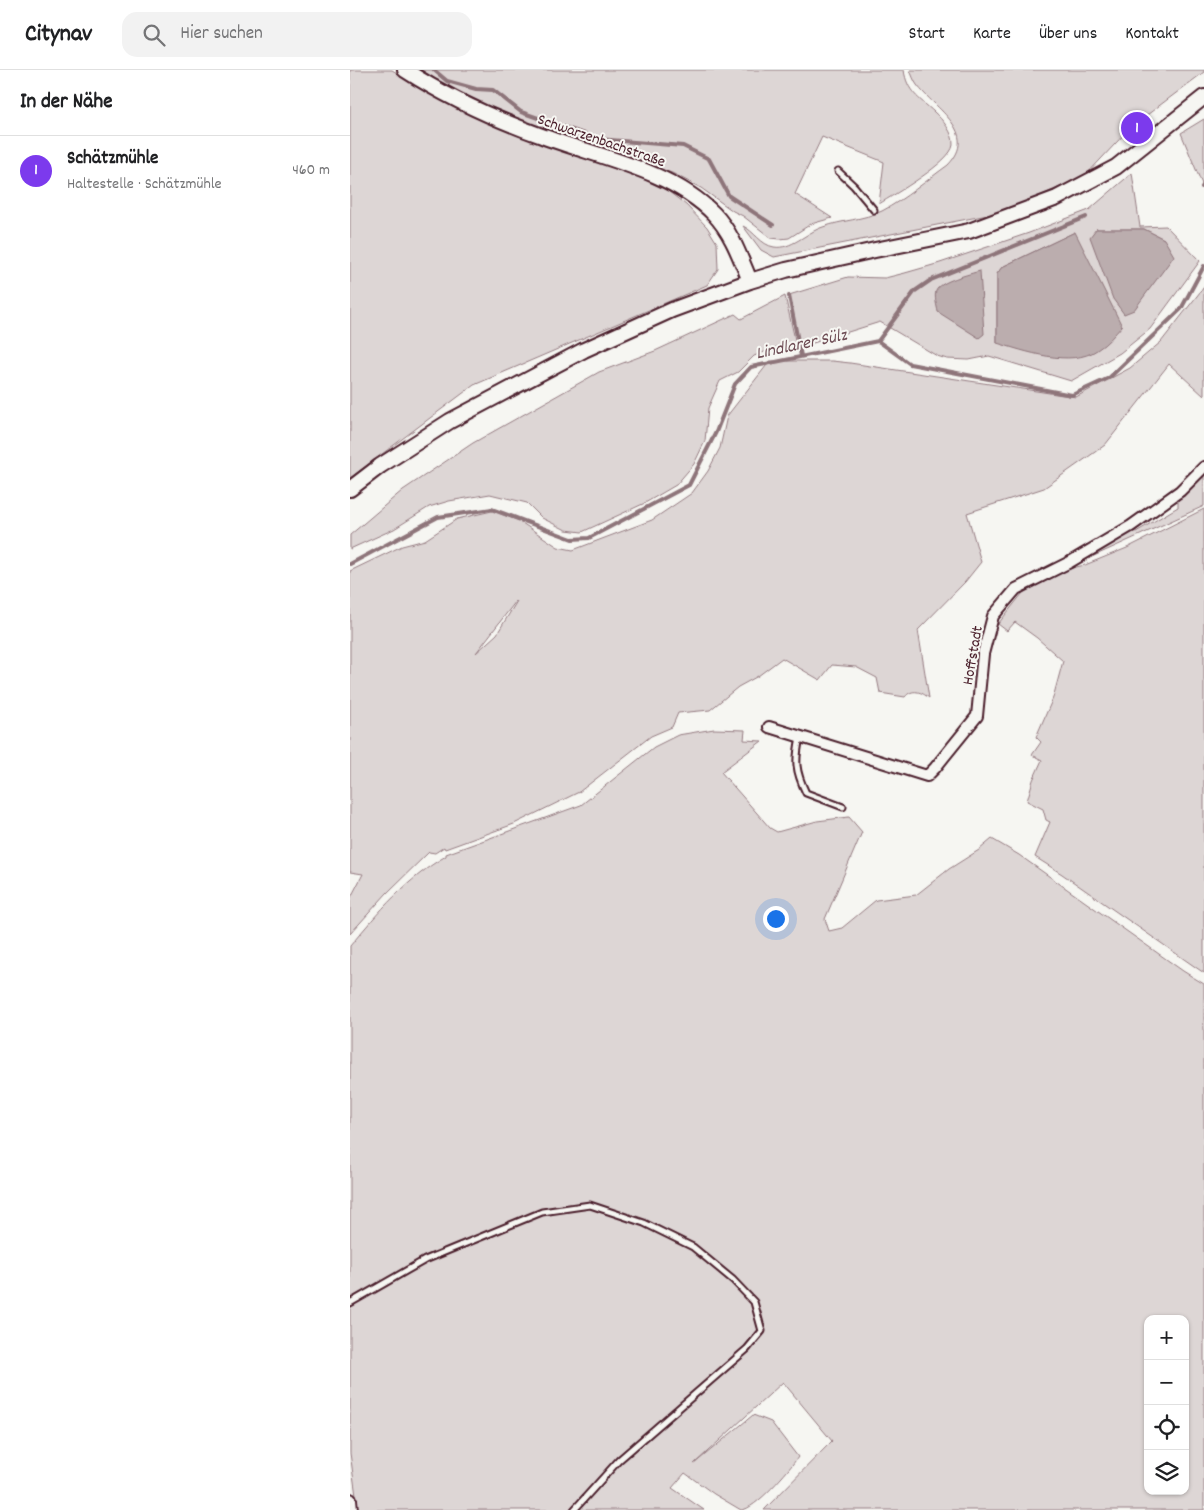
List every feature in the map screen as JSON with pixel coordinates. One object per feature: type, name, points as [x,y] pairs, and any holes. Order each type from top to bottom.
[{"type":"main road","name":"Schwarzenbachstraße","points":[[405,70],[459,100],[513,126],[645,172],[681,188],[707,208],[726,228],[750,281]]},
{"type":"main road","points":[[350,489],[425,436],[584,350],[672,310],[750,281],[786,270],[970,231],[1057,198],[1116,167],[1204,97]]},
{"type":"street","name":"Hoffstadt","points":[[768,727],[927,776],[936,768],[976,716],[983,654],[993,616],[1016,589],[1070,562],[1131,526],[1180,491],[1204,467]]},
{"type":"street","points":[[350,1500],[351,1510]]},
{"type":"lane","points":[[838,170],[874,210]]},
{"type":"lane","points":[[800,737],[796,755],[798,775],[806,793],[843,807]]},
{"type":"lane","points":[[350,1303],[426,1260],[542,1212],[590,1205],[644,1223],[693,1247],[734,1280],[754,1302],[762,1332],[747,1349],[619,1460],[574,1510]]},
{"type":"shaded area","points":[[350,70],[392,70],[469,114],[530,140],[637,175],[664,188],[686,205],[707,227],[717,243],[718,269],[707,285],[474,385],[350,478]]},
{"type":"shaded area","points":[[416,70],[904,70],[911,89],[947,127],[952,136],[953,145],[950,152],[933,169],[879,204],[884,162],[822,137],[795,194],[832,218],[811,224],[789,238],[771,238],[743,216],[701,188],[672,173],[528,125],[446,87]]},
{"type":"shaded area","points":[[910,70],[1204,70],[1204,72],[1131,127],[1085,176],[1003,212],[774,257],[761,250],[743,226],[769,246],[787,246],[817,229],[882,211],[948,165],[957,153],[959,142],[957,132],[943,112],[917,85]]},
{"type":"shaded area","points":[[1204,119],[1204,189],[1181,133]]},
{"type":"shaded area","points":[[1132,173],[1140,227],[1166,226],[1200,261],[1150,329],[1120,353],[1071,381],[989,356],[969,360],[947,359],[937,356],[880,322],[813,343],[798,343],[789,295],[848,277],[885,278],[905,273],[1029,233],[1089,210]],"holes":[[[1096,229],[1144,229],[1164,239]],[[1075,232],[997,343],[997,274],[1002,267]]]},
{"type":"shaded area","points":[[1096,229],[1144,229],[1164,239],[1174,256],[1134,310],[1124,314],[1113,299],[1090,237]]},
{"type":"shaded area","points":[[1075,232],[1122,326],[1097,350],[1074,358],[1047,356],[997,343],[997,274],[1002,267]]},
{"type":"shaded area","points":[[980,271],[984,334],[979,338],[938,312],[935,296],[936,291],[943,284]]},
{"type":"shaded area","points":[[1204,287],[1204,396],[1169,364],[1105,445],[1044,488],[967,513],[981,562],[965,582],[918,630],[929,698],[917,692],[908,694],[905,697],[880,693],[877,678],[856,667],[832,665],[820,680],[782,658],[758,676],[738,687],[710,710],[678,713],[672,727],[651,736],[579,792],[514,824],[445,849],[444,847],[435,853],[429,852],[387,893],[350,934],[350,899],[363,874],[350,872],[350,571],[402,546],[425,540],[457,519],[492,511],[519,521],[558,547],[573,550],[652,520],[692,493],[708,471],[720,448],[727,416],[770,361],[832,361],[850,363],[1076,397],[1130,368],[1161,342]],"holes":[[[517,601],[497,634],[476,653]]]},
{"type":"shaded area","points":[[785,296],[796,344],[785,344],[754,356],[738,372],[720,381],[708,408],[705,441],[694,464],[676,485],[645,503],[582,532],[566,530],[542,518],[527,503],[490,494],[449,501],[429,507],[394,529],[350,549],[350,535],[403,490],[473,443],[599,372],[655,351],[735,314],[741,319]]},
{"type":"shaded area","points":[[1204,476],[1204,506],[1074,565],[1128,532],[1136,532],[1178,507],[1178,499]]},
{"type":"shaded area","points":[[1204,509],[1204,973],[1035,857],[1050,822],[1046,820],[1043,809],[1027,801],[1033,780],[1042,760],[1032,755],[1041,742],[1036,737],[1053,698],[1063,661],[1015,622],[1007,631],[998,624],[1022,594],[1045,574],[1085,565],[1127,548]]},
{"type":"shaded area","points":[[714,729],[745,730],[744,740],[762,741],[721,772],[770,828],[777,832],[817,821],[849,817],[862,832],[825,919],[829,931],[842,928],[876,900],[916,895],[992,839],[1019,855],[1204,984],[1204,1510],[764,1510],[832,1441],[783,1382],[694,1464],[753,1415],[771,1422],[798,1457],[772,1488],[755,1503],[741,1510],[714,1494],[685,1473],[672,1488],[704,1510],[358,1510],[350,1453],[350,946],[394,896],[446,856],[446,854],[581,805],[654,747],[678,735]]},
{"type":"waterway","points":[[434,70],[447,81],[476,89],[493,90],[521,112],[598,139],[683,146],[709,159],[729,196],[773,225]]},
{"type":"waterway","points":[[878,341],[915,291],[931,280],[1086,217]]},
{"type":"waterway","name":"Lindlarer Sülz","points":[[350,564],[438,517],[492,509],[572,539],[589,538],[689,485],[716,432],[735,384],[751,367],[878,341],[910,364],[1072,395],[1109,378],[1181,309],[1204,266]]},
{"type":"waterway","points":[[789,296],[801,356]]},
{"type":"place","name":"Schätzmühle","points":[[1137,128]]}]
